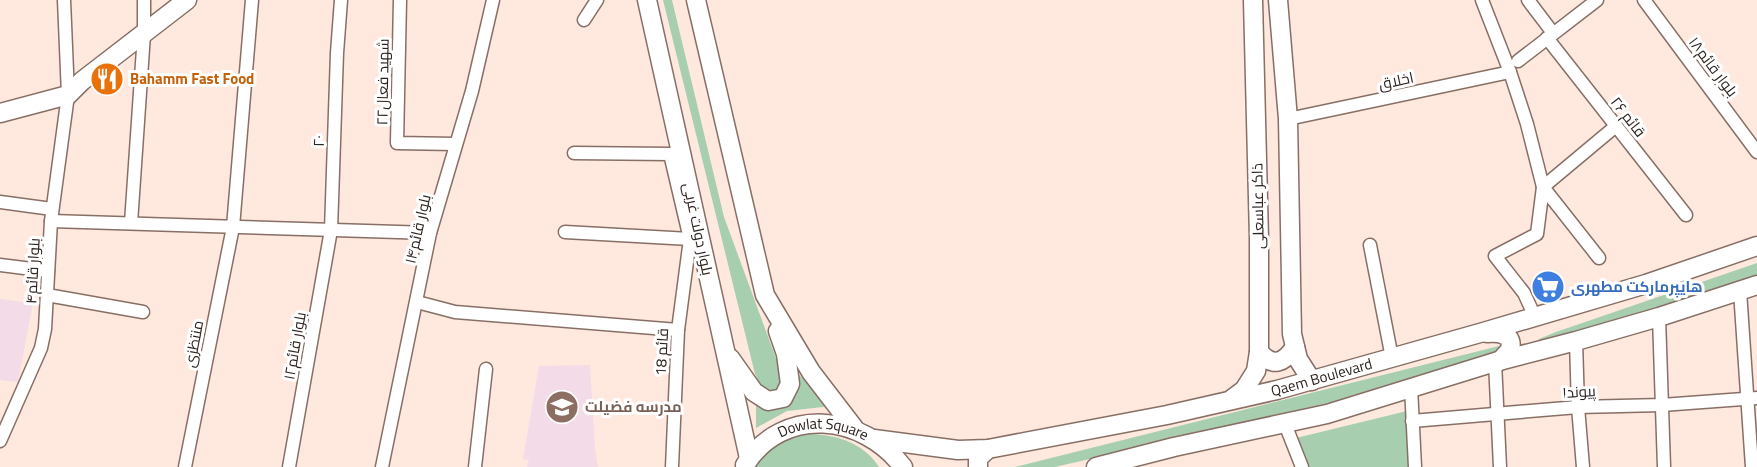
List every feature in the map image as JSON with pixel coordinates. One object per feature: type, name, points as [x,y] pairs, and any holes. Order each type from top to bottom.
[{"type":"main road","points":[[0,113],[68,95],[82,81],[187,0]]},
{"type":"main road","name":"بلوار دولت غربی","points":[[647,0],[724,349],[746,462]]},
{"type":"main road","points":[[696,0],[765,295],[786,354],[790,384],[783,398],[768,401],[754,392],[724,349]]},
{"type":"main road","name":"ذاکر عباسعلی","points":[[1229,401],[1244,390],[1256,371],[1259,352],[1259,239],[1253,0]]},
{"type":"main road","points":[[1278,0],[1288,119],[1292,334],[1303,369],[1312,381]]},
{"type":"main road","name":"Qaem Boulevard","points":[[874,439],[958,450],[988,449],[1167,415],[1312,381],[1533,318],[1646,284],[1757,246]]},
{"type":"main road","points":[[1096,467],[1151,460],[1327,414],[1411,387],[1659,317],[1748,288]]},
{"type":"main road","points":[[765,295],[811,372],[854,428]]},
{"type":"main road","points":[[1533,318],[1522,330],[1521,338],[1527,348],[1539,351]]},
{"type":"main road","points":[[1480,333],[1500,332],[1508,337],[1512,346],[1510,351],[1497,362]]},
{"type":"main road","points":[[1259,352],[1265,359],[1273,362],[1282,360],[1295,347]]},
{"type":"main road","name":"Dowlat Square","points":[[746,462],[766,442],[786,431],[808,424],[831,424],[854,428],[874,439],[892,453],[903,467]]},
{"type":"main road","points":[[978,467],[978,458],[988,449]]},
{"type":"street","name":"بلوار قائم۴","points":[[0,441],[6,411],[41,348],[52,215],[68,95],[64,0]]},
{"type":"street","points":[[131,223],[144,34],[144,0]]},
{"type":"street","name":"منتظزی","points":[[185,467],[232,227],[252,0]]},
{"type":"street","name":"۲۰","points":[[331,230],[341,0]]},
{"type":"street","name":"شهید فعال۲۲","points":[[400,0],[397,143],[455,144]]},
{"type":"street","name":"بلوار قائم۱۴","points":[[382,467],[430,233],[472,91],[493,0]]},
{"type":"street","points":[[584,20],[597,0]]},
{"type":"street","points":[[1482,0],[1527,124],[1543,187],[1537,234],[1495,256],[1524,293],[1533,318]]},
{"type":"street","name":"قائم ۲۶","points":[[1528,0],[1550,36],[1616,126],[1686,214]]},
{"type":"street","points":[[1518,62],[1597,0]]},
{"type":"street","name":"بلوار قائم۱۸","points":[[1644,0],[1757,152]]},
{"type":"street","name":"اخلاق","points":[[1288,119],[1510,72]]},
{"type":"street","points":[[1543,187],[1616,126]]},
{"type":"street","points":[[565,232],[690,239],[670,154],[574,153]]},
{"type":"street","points":[[1543,187],[1599,258]]},
{"type":"street","points":[[0,202],[52,215],[131,223],[430,233]]},
{"type":"street","name":"بلوار قائم۱۲","points":[[289,467],[331,230]]},
{"type":"street","name":"18 قائم","points":[[672,467],[678,330],[690,239]]},
{"type":"street","points":[[1370,245],[1392,358]]},
{"type":"street","points":[[0,265],[48,271]]},
{"type":"street","points":[[1748,288],[1753,398],[1752,467]]},
{"type":"street","points":[[47,295],[143,312]]},
{"type":"street","points":[[417,302],[455,312],[678,330]]},
{"type":"street","points":[[1659,317],[1664,467]]},
{"type":"street","points":[[1576,341],[1582,467]]},
{"type":"street","points":[[1497,362],[1500,467]]},
{"type":"street","points":[[475,467],[486,369]]},
{"type":"street","points":[[1411,387],[1415,467]]},
{"type":"street","name":"پیوند۱","points":[[1412,422],[1578,407],[1662,405],[1753,398]]},
{"type":"street","points":[[1285,424],[1302,467]]},
{"type":"shaded area","points":[[0,299],[33,303],[18,382],[0,380]]},
{"type":"shaded area","name":"مدرسه فضیلت","points":[[590,365],[598,467],[527,467],[529,460],[523,459],[539,366]]},
{"type":"green space","points":[[663,0],[672,0],[724,217],[781,372],[783,385],[780,391],[771,395],[763,390],[755,374]]},
{"type":"green space","points":[[1757,263],[1757,276],[1665,311],[1539,343],[1538,341],[1556,332]]},
{"type":"green space","points":[[1503,345],[1501,351],[1331,403],[1055,467],[1015,467]]},
{"type":"green space","points":[[798,374],[832,406],[787,411],[756,428],[756,404],[784,408],[796,396]]},
{"type":"green space","points":[[1407,411],[1409,467],[1308,467],[1296,438]]},
{"type":"green space","points":[[805,434],[837,438],[856,445],[879,467],[751,467],[775,446]]},
{"type":"place","name":"Bahamm Fast Food","points":[[107,79]]},
{"type":"place","name":"هایپرمارکت مطهری","points":[[1548,287]]},
{"type":"place","name":"مدرسه فضیلت","points":[[562,407]]}]
